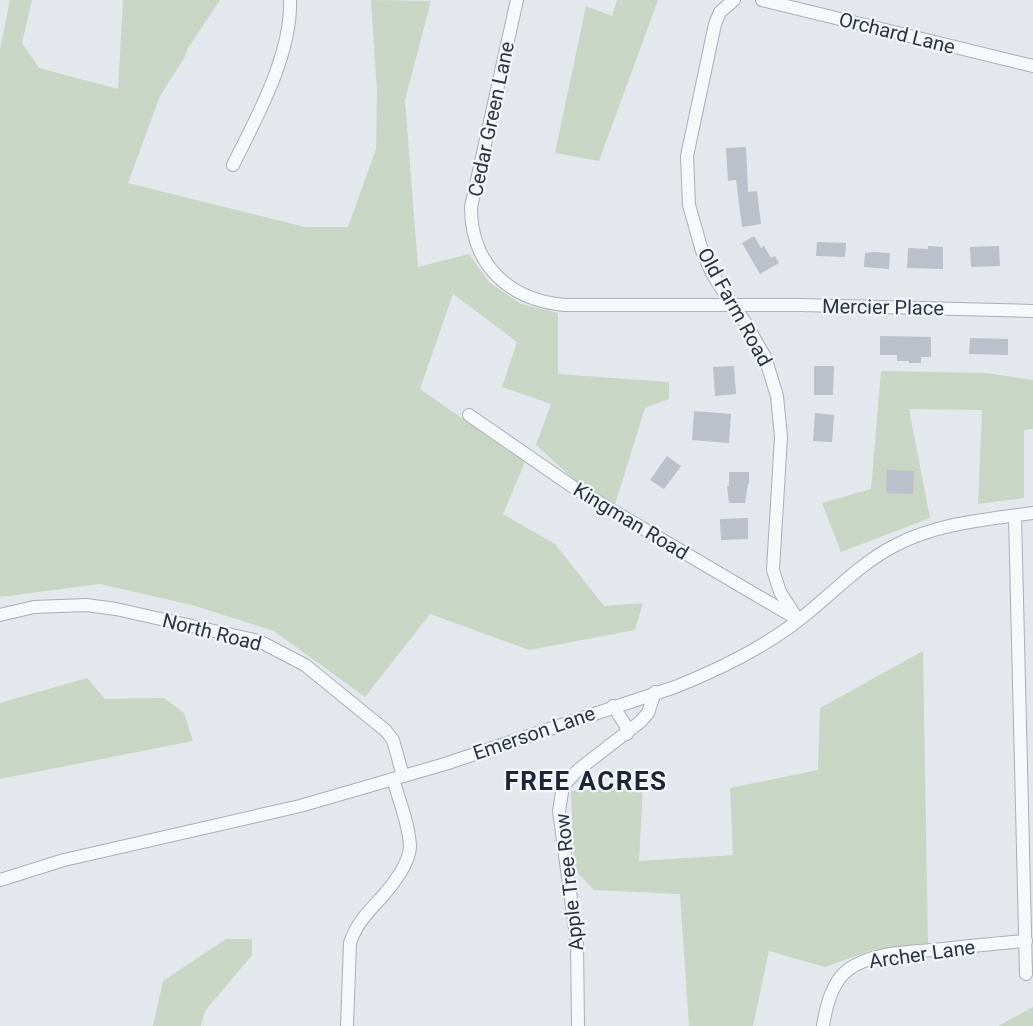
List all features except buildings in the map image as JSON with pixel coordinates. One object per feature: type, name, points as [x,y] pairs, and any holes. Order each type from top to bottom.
[{"type":"street","points":[[233,165],[256,119],[282,53],[290,18],[290,0]]},
{"type":"street","name":"Cedar Green Lane","points":[[517,0],[471,207],[474,236],[486,262],[513,290],[549,304],[732,305]]},
{"type":"street","name":"Old Farm Road","points":[[734,0],[726,5],[717,18],[687,156],[689,205],[712,273],[761,348],[772,376],[777,396],[781,437],[773,570],[780,592],[798,620]]},
{"type":"street","name":"Orchard Lane","points":[[762,0],[1033,66]]},
{"type":"street","name":"Mercier Place","points":[[732,305],[1033,311]]},
{"type":"street","name":"Kingman Road","points":[[469,415],[576,489],[798,620]]},
{"type":"street","name":"Emerson Lane","points":[[0,880],[64,860],[300,806],[445,764],[675,687],[750,652],[798,620],[871,560],[907,540],[938,528],[1033,513]]},
{"type":"street","points":[[1015,516],[1026,974]]},
{"type":"street","name":"North Road","points":[[0,615],[34,607],[86,605],[116,609],[259,641],[305,665],[385,730],[393,740],[410,848],[395,883],[364,915],[354,931],[350,943],[346,1026]]},
{"type":"street","name":"Apple Tree Row","points":[[578,1026],[577,943],[559,812],[563,786],[598,754],[640,722],[648,713],[655,692]]},
{"type":"street","points":[[613,706],[626,726],[627,734]]},
{"type":"street","name":"Archer Lane","points":[[823,1026],[829,998],[838,981],[848,970],[862,961],[893,954],[1026,941]]},
{"type":"green space","points":[[10,0],[32,0],[22,43],[39,68],[118,89],[123,0],[220,0],[160,96],[128,183],[305,227],[348,227],[376,149],[377,93],[371,0],[431,1],[405,100],[418,267],[469,254],[489,282],[521,304],[558,313],[558,374],[669,382],[669,399],[645,408],[612,514],[536,445],[551,404],[502,387],[517,342],[453,294],[420,389],[525,462],[503,514],[555,544],[604,606],[643,603],[635,630],[529,650],[430,614],[365,697],[274,631],[192,605],[100,584],[0,597],[0,50]]},
{"type":"green space","points":[[617,0],[658,0],[599,161],[555,153],[586,6],[612,16]]},
{"type":"green space","points":[[881,371],[987,373],[1033,380],[1033,429],[1024,430],[1024,498],[978,504],[982,410],[909,409],[930,518],[841,552],[822,503],[871,489]]},
{"type":"green space","points":[[923,651],[928,943],[872,950],[825,967],[769,951],[753,1026],[689,1026],[680,894],[594,890],[574,869],[571,791],[643,787],[639,861],[733,855],[730,788],[818,770],[820,708]]},
{"type":"green space","points":[[87,678],[105,699],[164,698],[184,713],[193,741],[0,779],[0,703]]},
{"type":"green space","points":[[226,939],[252,939],[252,955],[205,1011],[201,1026],[153,1026],[163,981]]},
{"type":"green space","points":[[1033,1007],[1033,1026],[998,1026]]},
{"type":"district","name":"FREE ACRES","points":[[586,781]]}]
